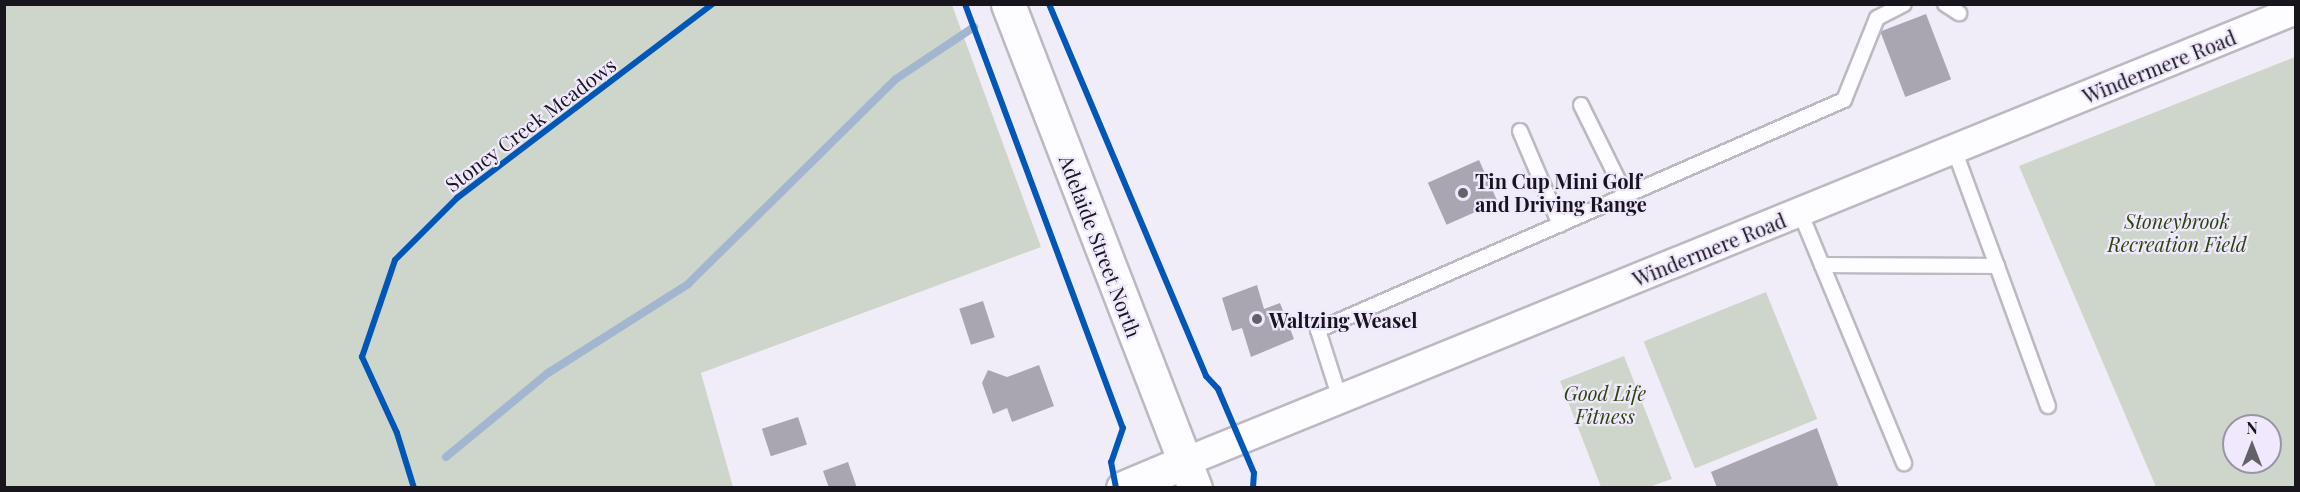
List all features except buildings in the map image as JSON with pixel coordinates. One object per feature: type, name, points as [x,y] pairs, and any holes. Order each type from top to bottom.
[{"type":"main road","name":"Adelaide Street North","points":[[1008,4],[1190,475]]},
{"type":"main road","name":"Windermere Road","points":[[1123,488],[1190,475]]},
{"type":"street","name":"Windermere Road","points":[[1190,475],[1340,399],[2295,10]]},
{"type":"lane","points":[[1340,399],[1318,330],[1844,100],[1877,18],[1904,4]]},
{"type":"lane","points":[[1945,4],[1959,13]]},
{"type":"lane","points":[[1581,105],[1626,196]]},
{"type":"lane","points":[[1520,131],[1560,225]]},
{"type":"lane","points":[[1954,149],[2048,406]]},
{"type":"lane","points":[[1800,212],[1904,463]]},
{"type":"lane","points":[[1822,265],[1997,266]]},
{"type":"green space","points":[[4,5],[952,5],[1041,247],[701,373],[733,487],[5,487]]},
{"type":"green space","name":"Stoneybrook Recreation Field","points":[[2295,57],[2295,487],[2156,487],[2019,166]]},
{"type":"green space","points":[[1766,292],[1817,419],[1695,468],[1644,341]]},
{"type":"green space","name":"Good Life Fitness","points":[[1624,356],[1672,479],[1649,487],[1601,487],[1560,381]]},
{"type":"waterway","points":[[446,457],[548,373],[688,284],[896,79],[974,27]]},
{"type":"cycle path","name":"Stoney Creek Meadows","points":[[414,488],[397,433],[362,357],[395,260],[457,198],[713,4]]},
{"type":"cycle path","points":[[965,4],[1123,428],[1111,462],[1116,488]]},
{"type":"cycle path","points":[[1049,4],[1206,376],[1218,389],[1254,473],[1253,488]]},
{"type":"place","name":"Tin Cup Mini Golf and Driving Range","points":[[1463,193]]},
{"type":"place","name":"Waltzing Weasel","points":[[1257,319]]}]
